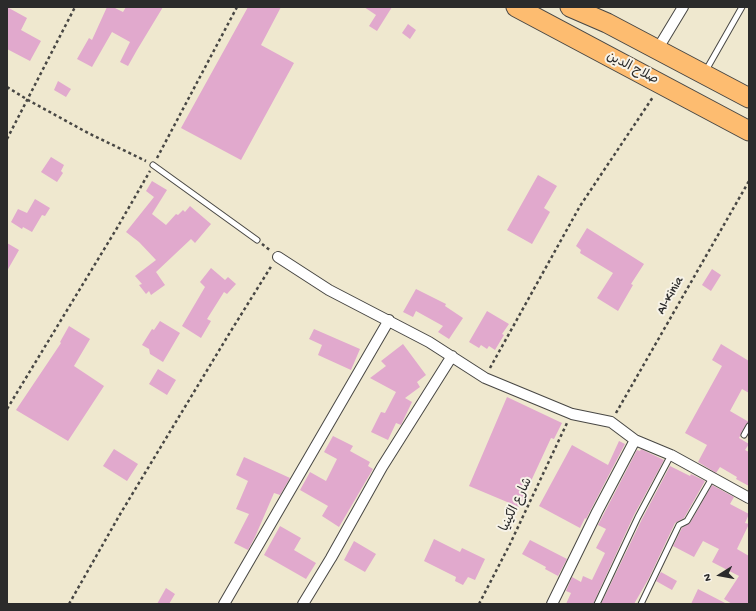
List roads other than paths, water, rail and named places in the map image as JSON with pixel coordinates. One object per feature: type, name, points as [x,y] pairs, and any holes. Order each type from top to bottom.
[{"type":"highway","name":"صلاح الدين","points":[[516,7],[749,131]]},
{"type":"highway","points":[[570,7],[606,23],[749,98]]},
{"type":"highway","points":[[588,46],[595,46],[601,42],[601,35],[606,23]]},
{"type":"street","points":[[657,50],[683,7]]},
{"type":"street","points":[[278,257],[329,290],[429,342],[485,378],[572,414],[611,422],[635,440],[671,455],[749,498]]},
{"type":"street","points":[[224,604],[389,320]]},
{"type":"street","points":[[303,604],[332,558],[382,467],[452,356]]},
{"type":"street","points":[[552,604],[597,512],[635,440]]},
{"type":"lane","points":[[703,74],[742,7]]},
{"type":"lane","points":[[153,165],[257,240]]},
{"type":"lane","points":[[744,436],[749,426]]},
{"type":"lane","points":[[597,604],[638,517],[671,455]]},
{"type":"lane","points":[[641,604],[679,525],[687,521],[712,478]]}]
